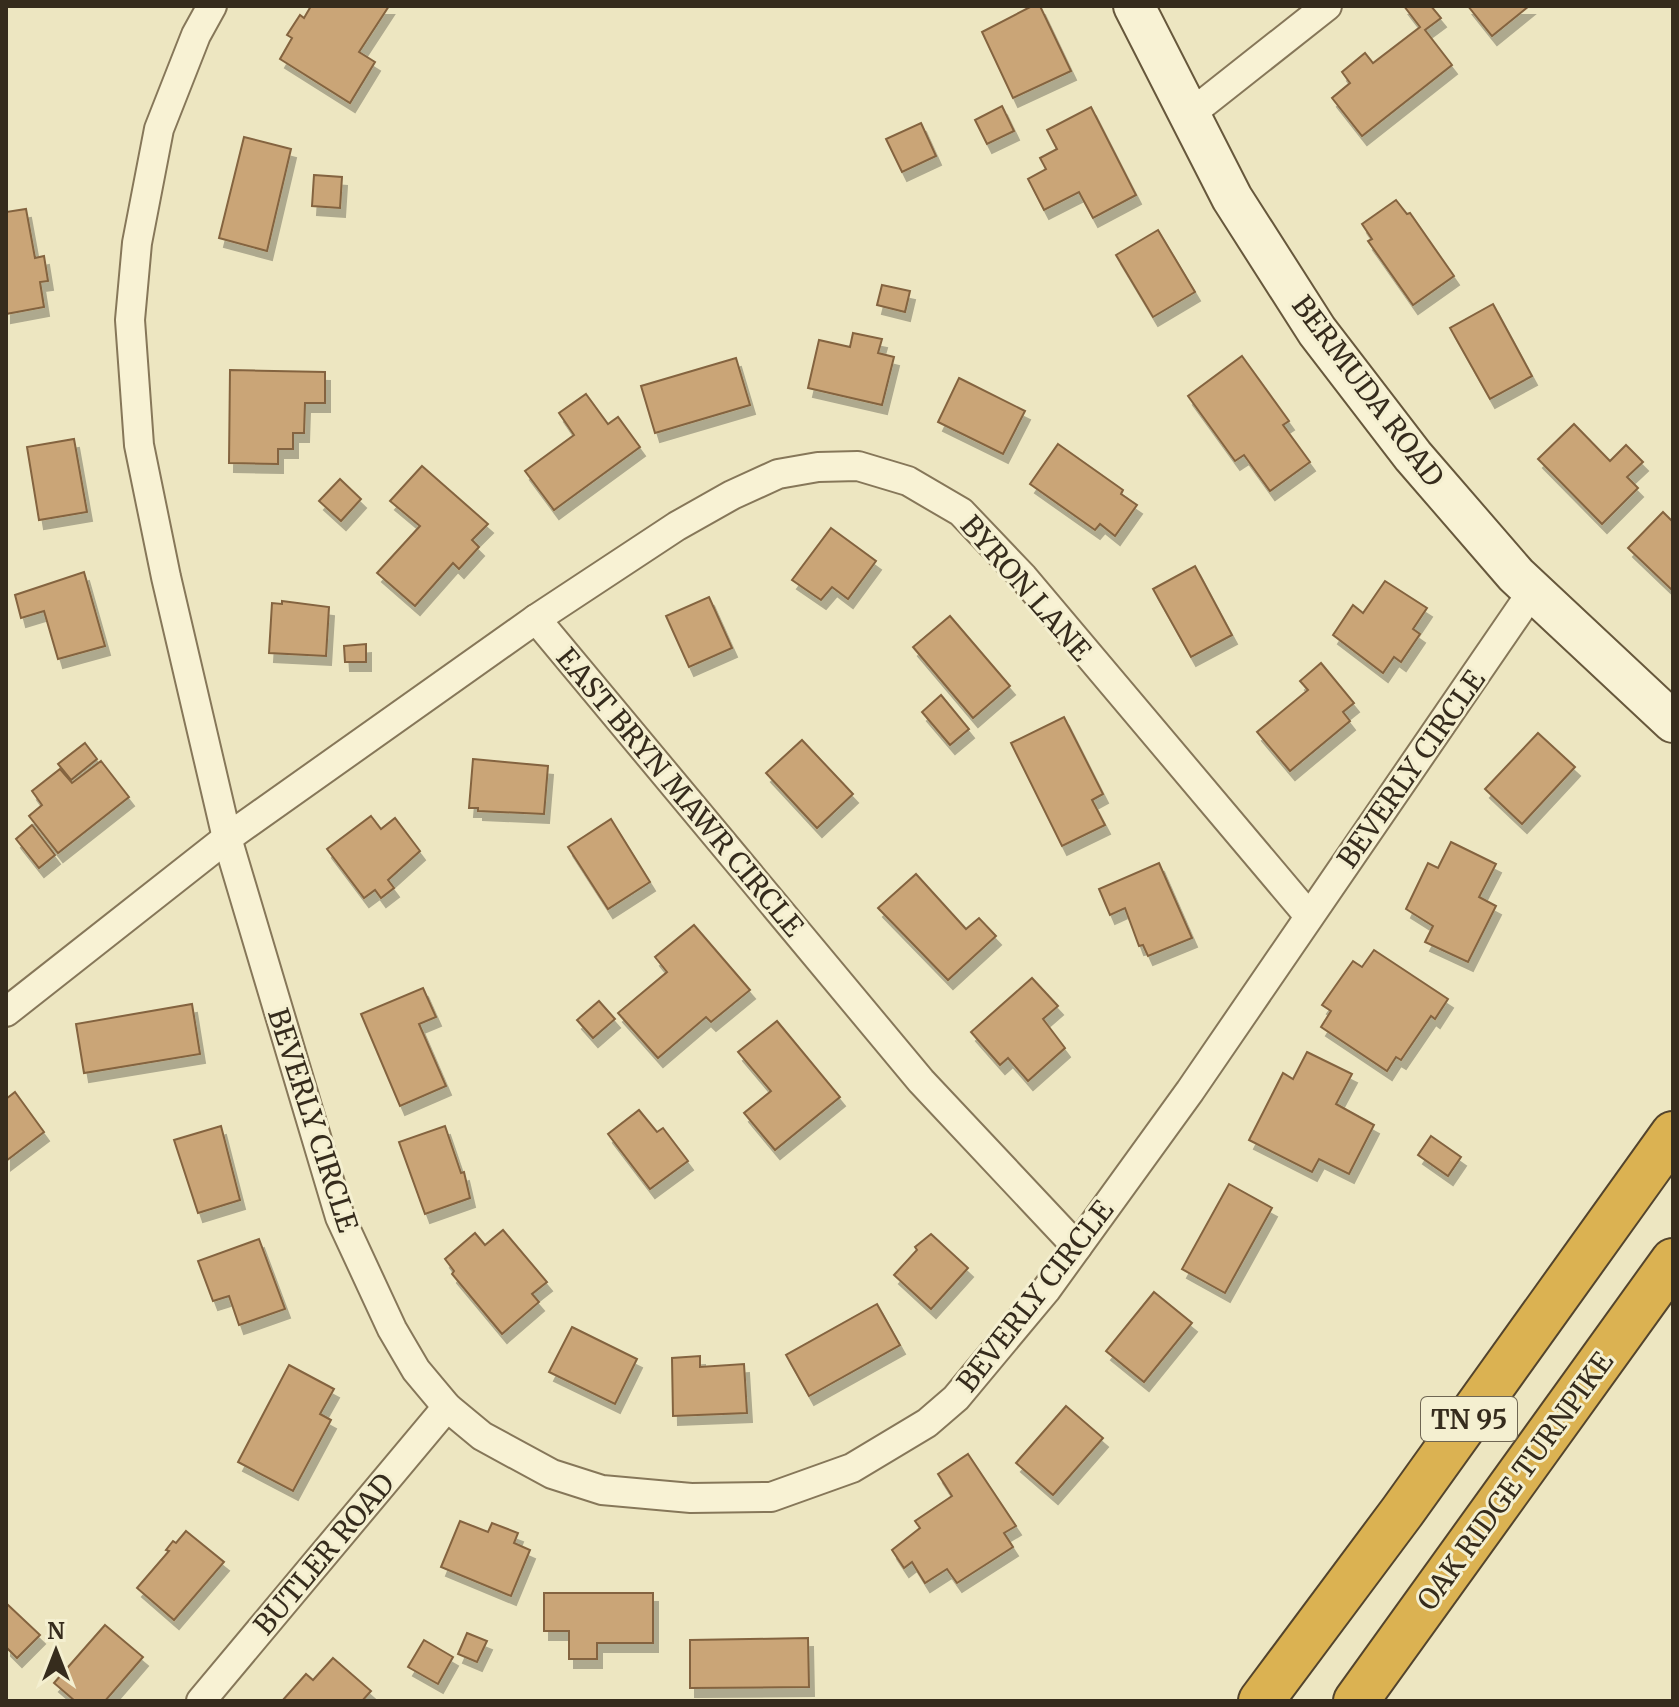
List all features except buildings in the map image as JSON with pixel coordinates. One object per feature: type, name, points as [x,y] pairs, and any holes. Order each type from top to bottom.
[{"type":"highway","name":"TN 95","points":[[1261,1701],[1402,1512],[1673,1134]]},
{"type":"highway","name":"OAK RIDGE TURNPIKE","points":[[1356,1701],[1673,1261]]},
{"type":"street","name":"BEVERLY CIRCLE","points":[[212,6],[196,35],[159,129],[137,243],[130,320],[139,445],[227,838],[340,1217],[392,1329],[416,1370],[447,1407],[482,1436],[523,1460],[602,1490],[691,1498],[771,1497],[852,1468],[930,1421],[983,1368],[1077,1247],[1532,592]]},
{"type":"street","name":"BERMUDA ROAD","points":[[1134,6],[1232,198],[1317,331],[1413,456],[1532,592],[1673,722]]},
{"type":"street","points":[[1189,115],[1327,6]]},
{"type":"street","name":"BYRON LANE","points":[[536,619],[677,526],[778,474],[818,467],[858,466],[908,481],[961,512],[1023,577],[1309,916]]},
{"type":"street","points":[[6,1012],[227,838],[536,619]]},
{"type":"street","name":"EAST BRYN MAWR CIRCLE","points":[[536,619],[921,1081],[1077,1247]]},
{"type":"street","name":"BUTLER ROAD","points":[[201,1701],[447,1407]]}]
